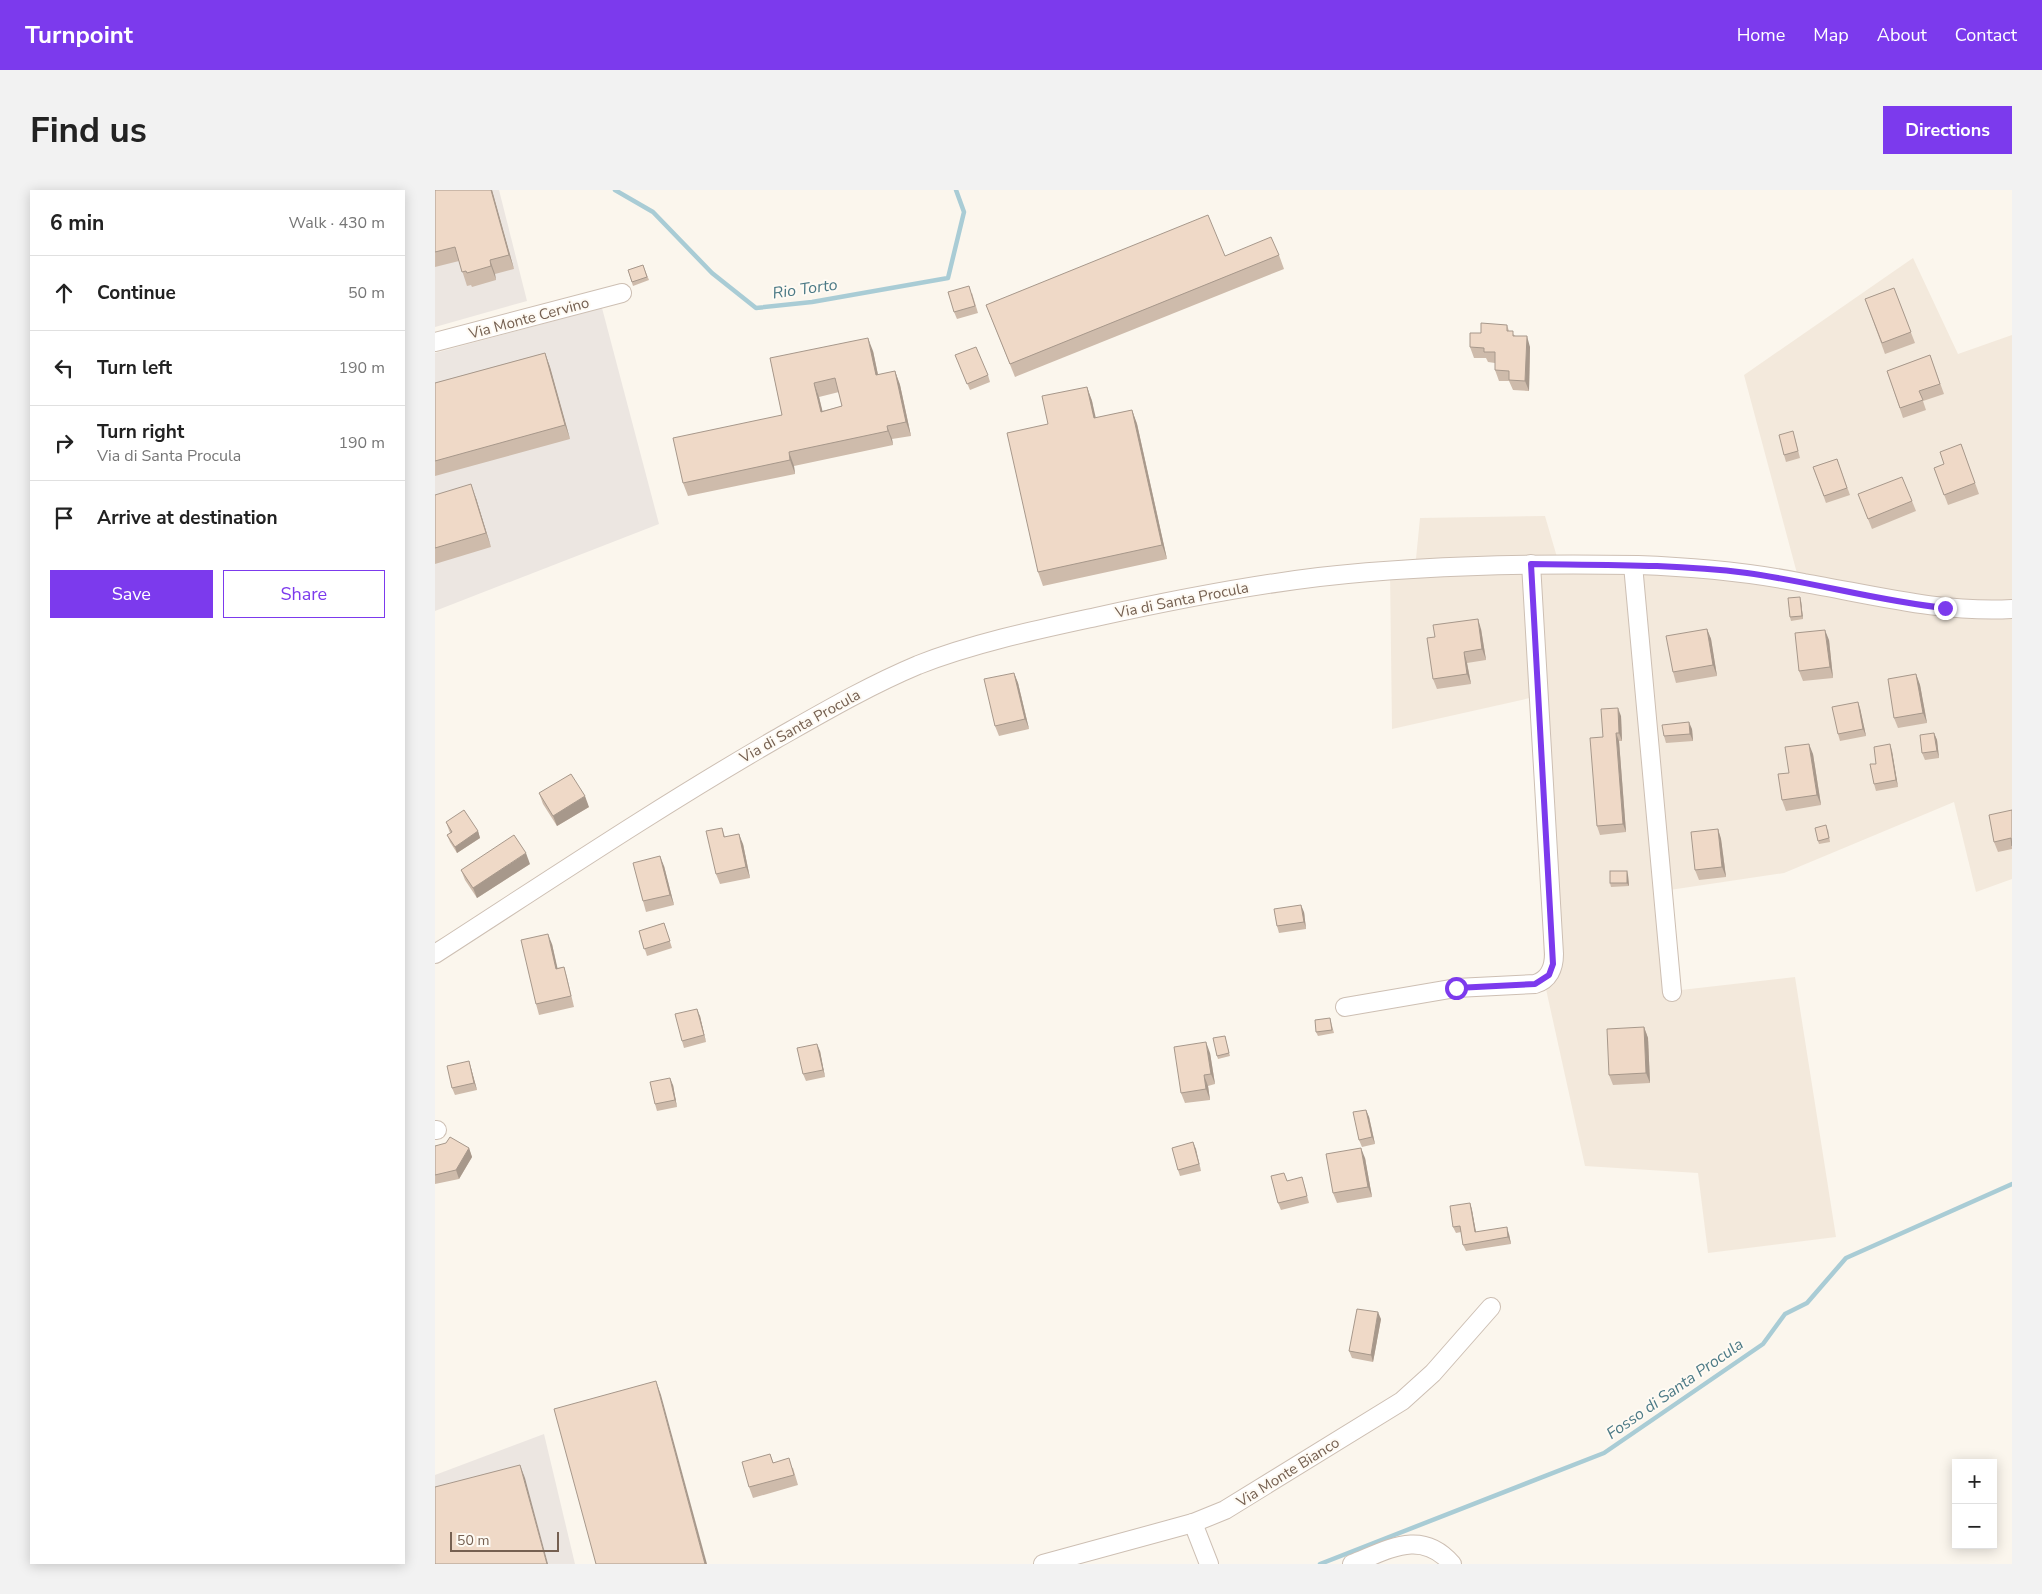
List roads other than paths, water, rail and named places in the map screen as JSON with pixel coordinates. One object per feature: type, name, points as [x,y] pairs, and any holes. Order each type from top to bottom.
[{"type":"street","name":"Via Monte Cervino","points":[[435,342],[622,293]]},
{"type":"street","name":"Via di Santa Procula","points":[[435,954],[666,806],[857,694],[929,661],[1117,612],[1252,586],[1369,572],[1531,564],[1633,565],[1693,568],[1745,573],[1925,606],[1964,609],[2012,609]]},
{"type":"street","points":[[1345,1007],[1456,988],[1535,984],[1544,980],[1551,970],[1554,954],[1531,564]]},
{"type":"street","points":[[1633,565],[1672,992]]},
{"type":"street","name":"Via Monte Bianco","points":[[1043,1564],[1193,1523],[1225,1510],[1402,1401],[1433,1373],[1491,1307]]},
{"type":"street","points":[[1193,1523],[1209,1564]]},
{"type":"street","points":[[1352,1564],[1400,1546],[1415,1544],[1435,1549],[1452,1564]]},
{"type":"waterway","name":"Rio Torto","points":[[615,190],[653,212],[712,273],[756,308],[812,302],[948,278],[964,212],[956,190]]},
{"type":"waterway","name":"Fosso di Santa Procula","points":[[1320,1564],[1604,1453],[1763,1344],[1785,1314],[1807,1303],[1846,1258],[2012,1184]]}]
